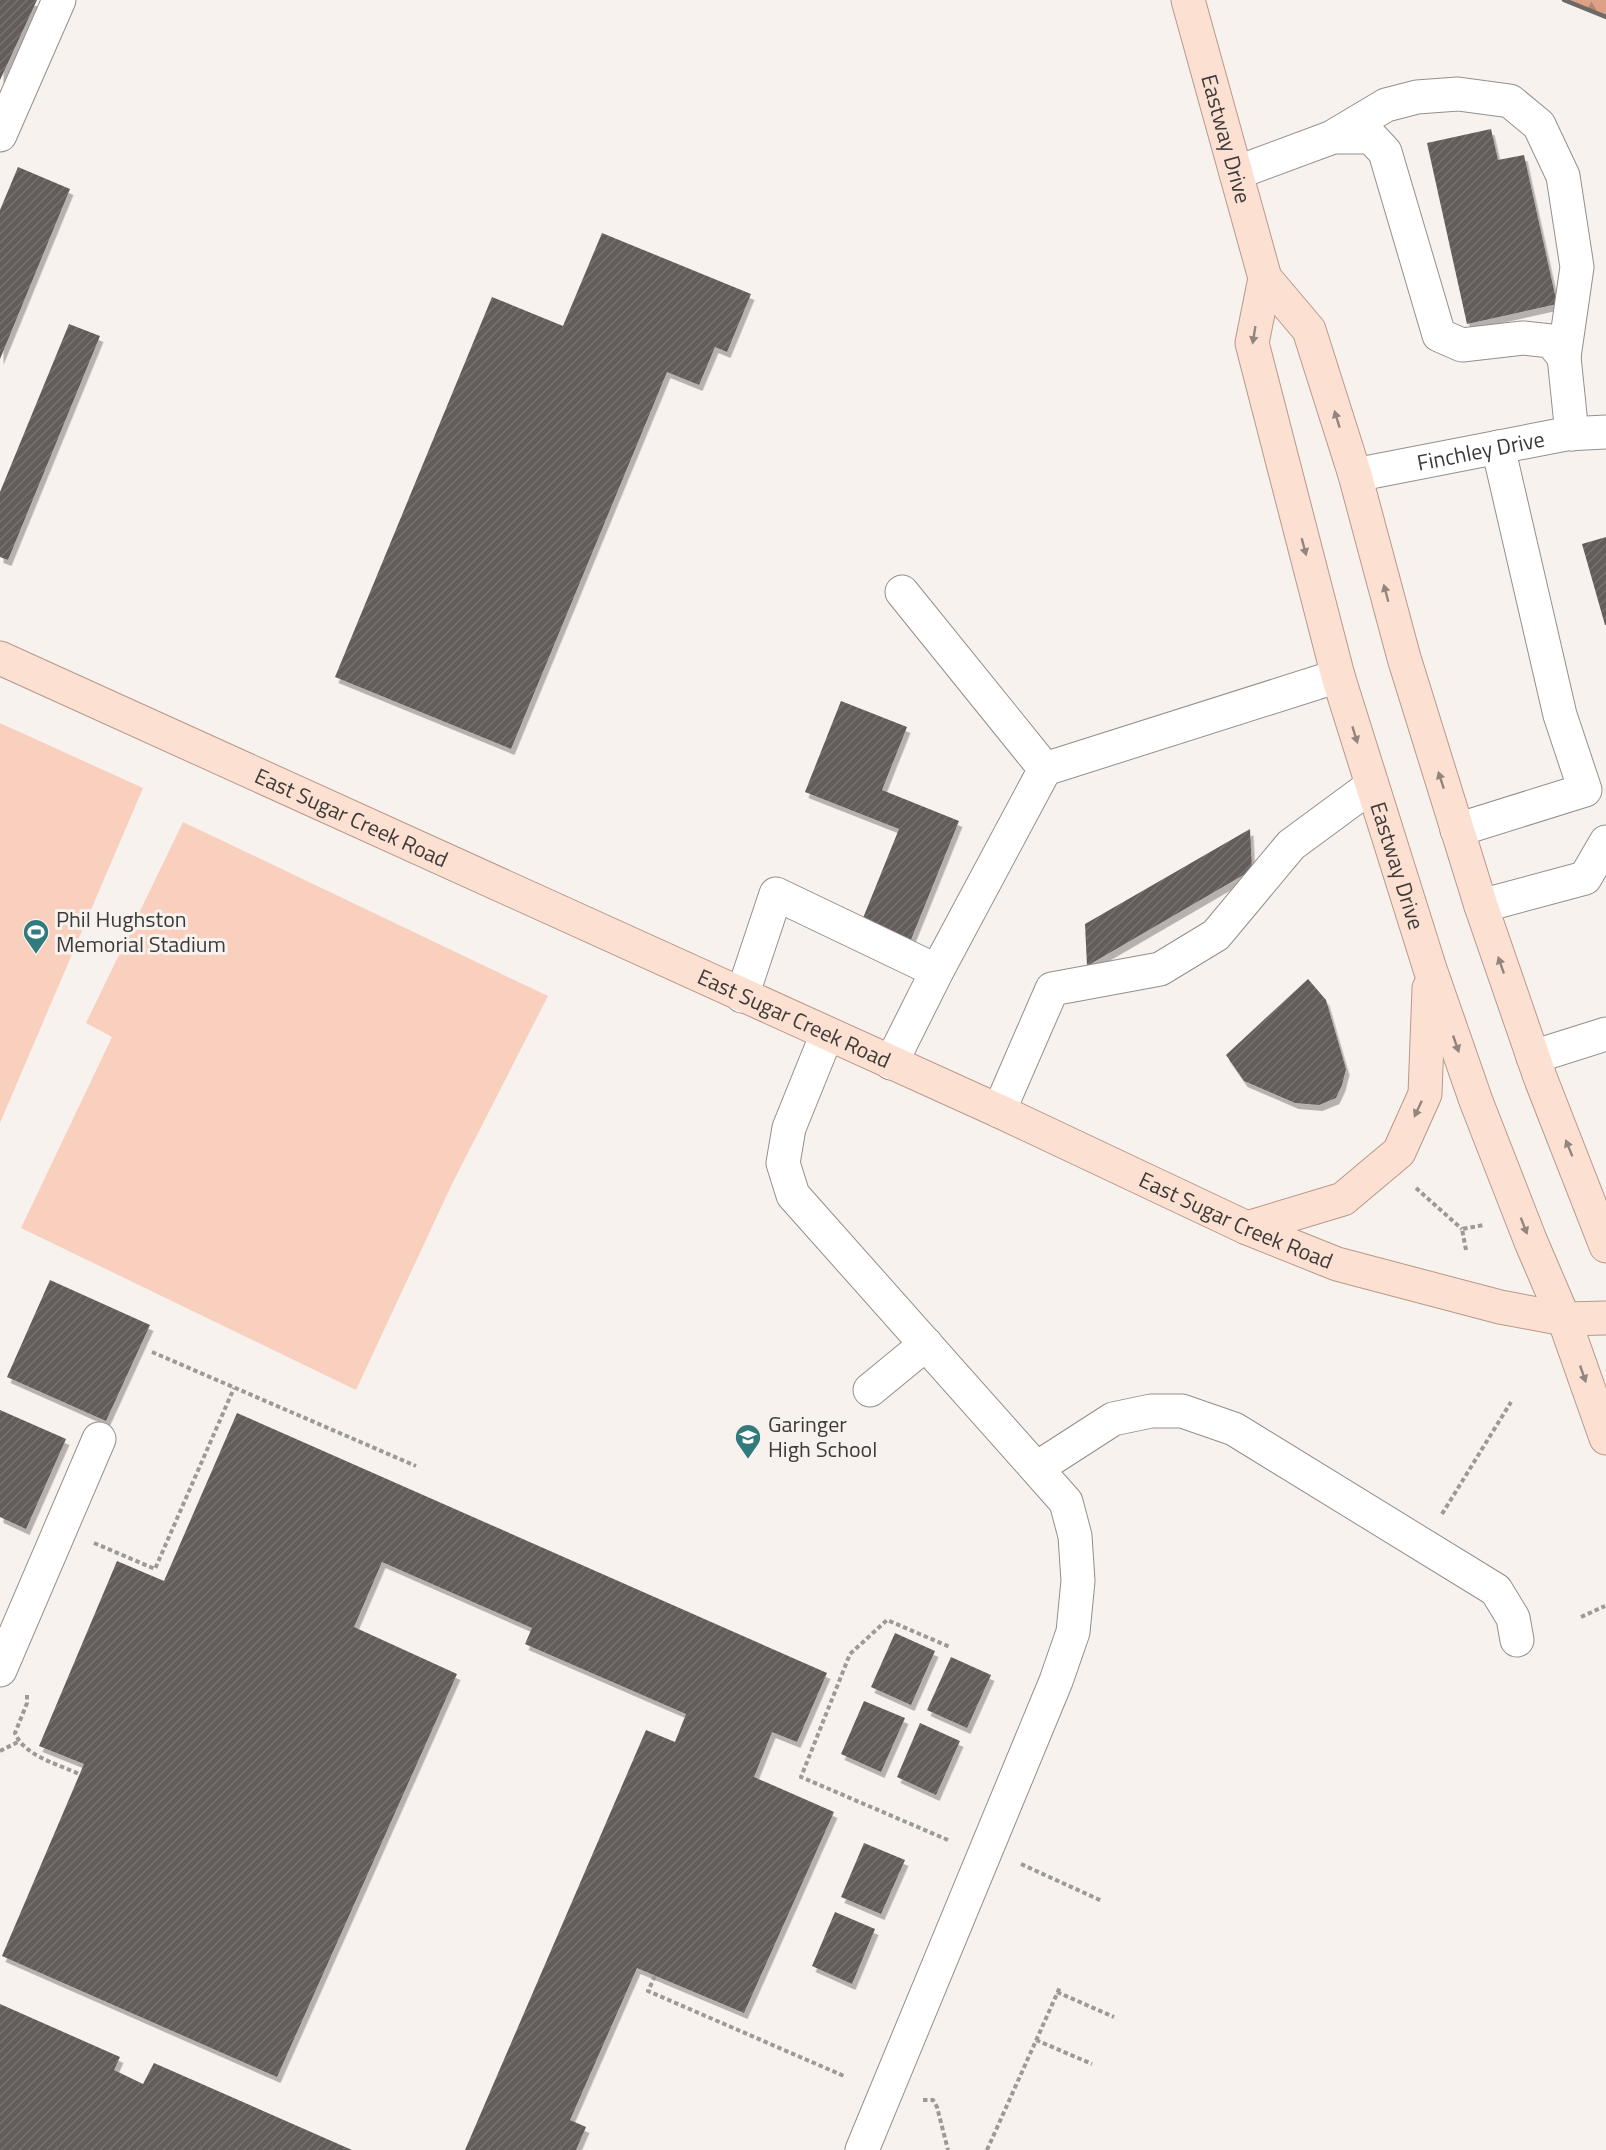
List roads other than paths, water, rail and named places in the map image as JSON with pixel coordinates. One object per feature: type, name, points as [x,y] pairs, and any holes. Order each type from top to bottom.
[{"type":"main road","name":"Eastway Drive","points":[[1188,0],[1265,278],[1309,330],[1354,475],[1404,658],[1481,906],[1533,1058],[1598,1200],[1606,1246]]},
{"type":"main road","name":"Eastway Drive","points":[[1265,278],[1252,343],[1338,676],[1430,969],[1480,1112],[1564,1319],[1606,1438]]},
{"type":"main road","name":"East Sugar Creek Road","points":[[0,658],[999,1111],[1247,1228],[1336,1264],[1500,1307],[1564,1319],[1606,1318]]},
{"type":"main road","points":[[1247,1228],[1343,1199],[1399,1152],[1425,1094],[1430,969]]},
{"type":"street","points":[[0,135],[59,0]]},
{"type":"street","points":[[1236,173],[1333,137],[1386,105],[1417,97],[1458,94],[1510,101],[1539,125],[1563,176],[1577,267],[1564,357],[1572,434]]},
{"type":"street","points":[[1333,137],[1371,137],[1385,152],[1439,335],[1462,345],[1523,338],[1551,341],[1564,357]]},
{"type":"street","name":"Finchley Drive","points":[[1354,475],[1572,434],[1606,432]]},
{"type":"street","points":[[1457,830],[1585,790],[1560,715],[1498,447]]},
{"type":"street","points":[[902,592],[1045,769]]},
{"type":"street","points":[[891,1063],[937,971],[1045,769],[1338,676]]},
{"type":"street","points":[[999,1111],[1052,989],[1160,969],[1216,935],[1291,845],[1371,786]]},
{"type":"street","points":[[1481,906],[1585,878],[1606,843]]},
{"type":"street","points":[[742,996],[776,894],[937,971]]},
{"type":"street","points":[[828,1034],[789,1128],[783,1163],[793,1195],[1066,1502],[1075,1536],[1078,1581],[1073,1632],[1056,1681],[862,2150]]},
{"type":"street","points":[[1533,1058],[1606,1034]]},
{"type":"street","points":[[870,1390],[926,1344]]},
{"type":"street","points":[[1037,1468],[1113,1419],[1150,1412],[1182,1412],[1234,1429],[1496,1590],[1513,1618],[1517,1640]]},
{"type":"street","points":[[11,1680],[61,1529],[99,1439]]},
{"type":"railway","points":[[1564,0],[1606,17]]},
{"type":"place","name":"Phil Hughston Memorial Stadium","points":[[36,955]]},
{"type":"place","name":"Garinger High School","points":[[748,1460]]}]
